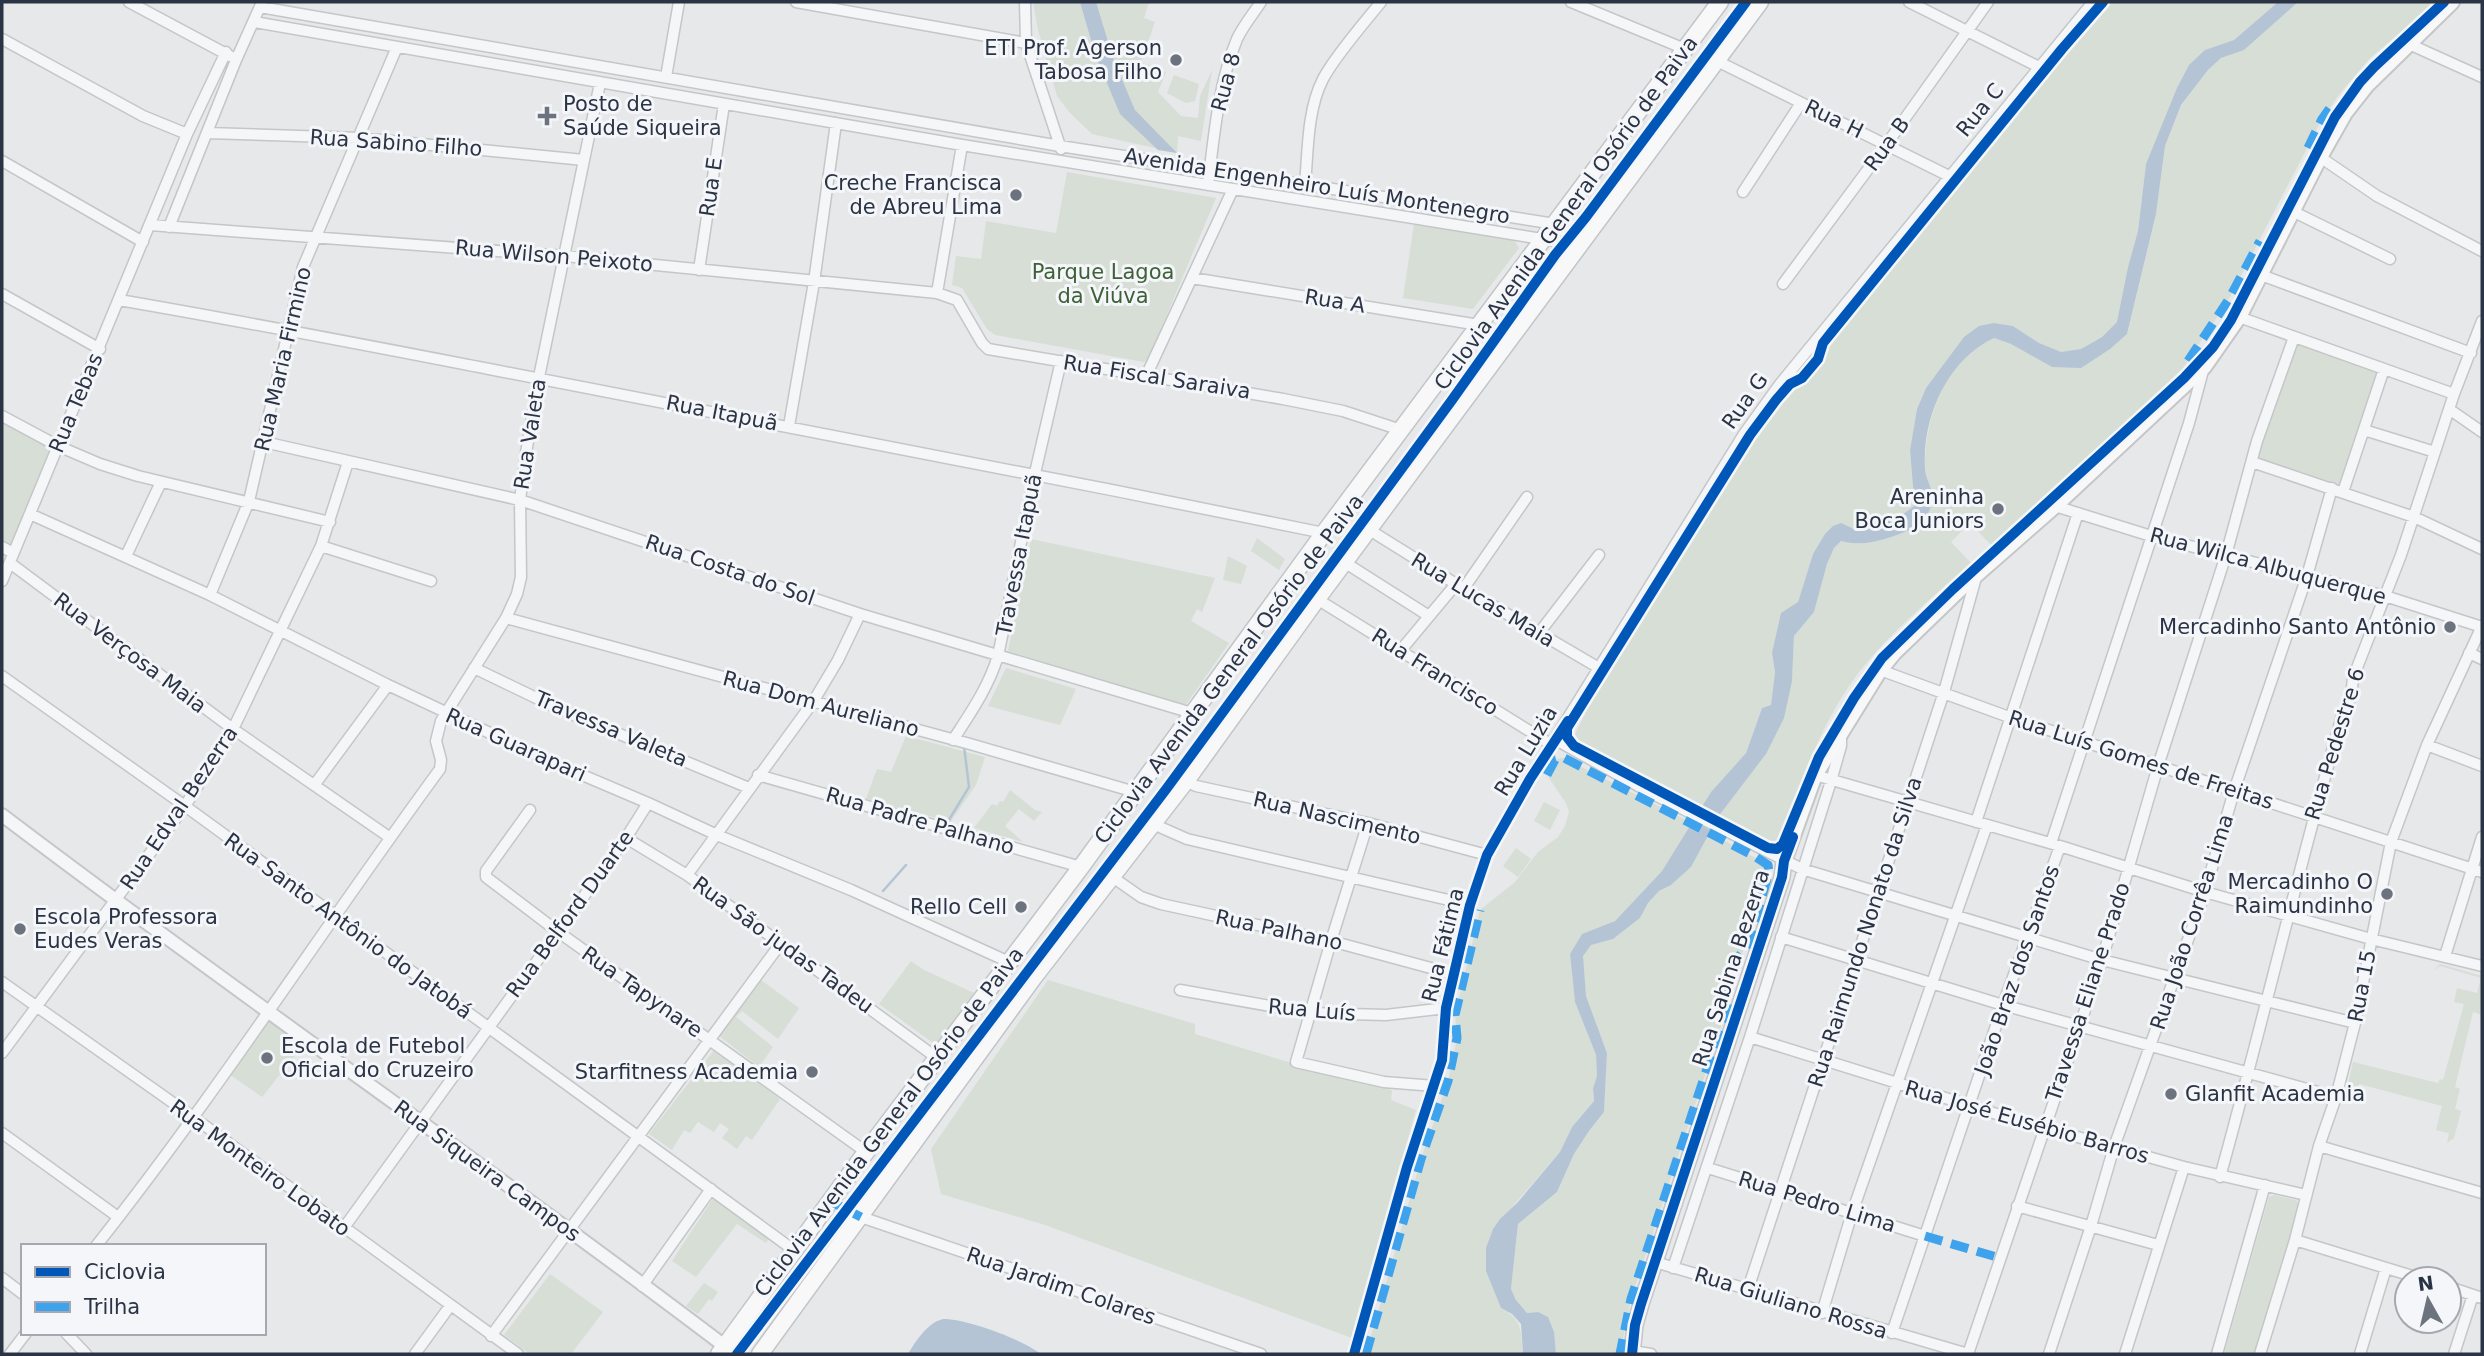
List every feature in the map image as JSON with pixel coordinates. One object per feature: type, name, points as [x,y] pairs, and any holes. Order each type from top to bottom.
[{"type":"main road","points":[[726,1352],[866,1152],[1081,867],[1324,533],[1720,2]]},
{"type":"main road","points":[[760,1354],[1034,976],[1153,824],[1368,529],[1760,2]]},
{"type":"main road","name":"Rua Sabina Bezerra","points":[[1632,1353],[1635,1325],[1782,877],[1784,861],[1815,775],[1880,670],[1894,653],[1958,591],[2055,506],[2204,367],[2239,317],[2345,113],[2360,94],[2452,2]]},
{"type":"street","points":[[666,77],[679,2]]},
{"type":"street","points":[[796,2],[1026,43]]},
{"type":"street","points":[[1024,2],[1026,43],[1065,162]]},
{"type":"street","name":"Rua 8","points":[[1208,185],[1215,122],[1238,38],[1261,2]]},
{"type":"street","points":[[1305,185],[1310,128],[1323,79],[1381,2]]},
{"type":"street","points":[[1571,2],[1685,49]]},
{"type":"street","points":[[1909,2],[2039,67]]},
{"type":"street","name":"Rua B","points":[[1783,284],[1989,2]]},
{"type":"street","name":"Rua C","points":[[1951,177],[2094,2]]},
{"type":"street","points":[[134,3],[226,52],[236,61]]},
{"type":"street","points":[[150,225],[169,227],[261,4]]},
{"type":"street","name":"Avenida Engenheiro Luís Montenegro","points":[[261,4],[1060,146],[1555,224]]},
{"type":"street","name":"Avenida Engenheiro Luís Montenegro","points":[[254,22],[962,145],[1579,245]]},
{"type":"street","points":[[2,39],[143,116],[187,134]]},
{"type":"street","points":[[2409,44],[2482,75]]},
{"type":"street","points":[[484,63],[487,46]]},
{"type":"street","name":"Rua Maria Firmino","points":[[210,596],[249,501],[298,286],[316,237],[397,47]]},
{"type":"street","name":"Rua Tebas","points":[[2,581],[187,134],[226,52]]},
{"type":"street","name":"Rua H","points":[[1717,61],[1951,177]]},
{"type":"street","name":"Rua Valeta","points":[[389,837],[440,769],[441,760],[436,741],[445,712],[506,618],[517,594],[521,577],[520,500],[539,377],[600,83]]},
{"type":"street","points":[[1744,192],[1801,103]]},
{"type":"street","name":"Rua E","points":[[699,270],[724,104]]},
{"type":"street","points":[[813,119],[816,104]]},
{"type":"street","points":[[789,426],[814,282],[836,123]]},
{"type":"street","name":"Rua Sabino Filho","points":[[207,133],[359,138],[584,160]]},
{"type":"street","points":[[937,293],[962,145]]},
{"type":"street","points":[[2320,157],[2377,196],[2482,251]]},
{"type":"street","points":[[2,160],[142,242]]},
{"type":"street","name":"Rua G","points":[[1599,668],[1744,434],[1780,384],[1951,177]]},
{"type":"street","points":[[1147,374],[1233,189]]},
{"type":"street","points":[[2292,211],[2390,259]]},
{"type":"street","points":[[1555,224],[1579,245]]},
{"type":"street","name":"Rua Wilson Peixoto","points":[[169,227],[565,256],[937,293]]},
{"type":"street","points":[[2261,275],[2471,353]]},
{"type":"street","name":"Rua A","points":[[1192,278],[1479,325]]},
{"type":"street","name":"Rua Fiscal Saraiva","points":[[937,293],[957,300],[985,347],[1343,411],[1401,430]]},
{"type":"street","points":[[2,294],[100,349]]},
{"type":"street","name":"Rua Itapuã","points":[[119,300],[539,377],[1035,473],[1324,533]]},
{"type":"street","points":[[2239,317],[2454,394]]},
{"type":"street","name":"Rua Pedestre 6","points":[[2220,1177],[2249,1074],[2313,816],[2343,712],[2351,697],[2353,678],[2414,517],[2454,394],[2482,321]]},
{"type":"street","name":"Travessa Eliane Prado","points":[[1968,1354],[2102,960],[2158,766],[2226,555],[2257,441],[2294,337]]},
{"type":"street","name":"Travessa Itapuã","points":[[953,740],[985,691],[998,656],[1061,361]]},
{"type":"street","name":"João Braz dos Santos","points":[[1892,1334],[2027,939],[2083,741],[2189,423],[2204,367]]},
{"type":"street","points":[[2343,492],[2384,369]]},
{"type":"street","points":[[2449,409],[2482,432]]},
{"type":"street","points":[[2,416],[58,446],[100,464],[161,482],[330,522]]},
{"type":"street","points":[[2364,430],[2435,452]]},
{"type":"street","name":"Rua Costa do Sol","points":[[264,442],[520,500],[860,614],[1192,713]]},
{"type":"street","name":"Rua Edval Bezerra","points":[[2,1053],[185,806],[233,729],[321,546],[348,462]]},
{"type":"street","points":[[2252,462],[2414,517],[2482,549]]},
{"type":"street","points":[[126,556],[161,482]]},
{"type":"street","name":"Rua João Corrêa Lima","points":[[2049,1354],[2115,1147],[2205,892],[2234,791],[2307,576],[2332,488]]},
{"type":"street","points":[[1401,650],[1429,616],[1460,586],[1527,497]]},
{"type":"street","name":"Rua Wilca Albuquerque","points":[[2055,506],[2151,536],[2385,596],[2482,626]]},
{"type":"street","points":[[1822,1312],[1852,1213],[1933,983],[1982,823],[2009,717],[2078,513]]},
{"type":"street","name":"Rua Guarapari","points":[[30,514],[126,556],[547,760],[717,835],[851,890],[1009,962]]},
{"type":"street","name":"Rua Lucas Maia","points":[[1368,529],[1599,668]]},
{"type":"street","points":[[321,546],[431,581]]},
{"type":"street","name":"Rua Verçosa Maia","points":[[2,547],[12,558],[233,729],[389,837]]},
{"type":"street","points":[[1539,633],[1599,555]]},
{"type":"street","points":[[1344,562],[1429,616]]},
{"type":"street","name":"Rua Raimundo Nonato da Silva","points":[[1748,1289],[1944,692],[1978,574]]},
{"type":"street","name":"Rua Francisco","points":[[1317,599],[1554,743],[1802,869]]},
{"type":"street","points":[[687,875],[813,702],[838,660],[860,614]]},
{"type":"street","name":"Rua Dom Aureliano","points":[[506,618],[1135,792]]},
{"type":"street","name":"Rua 15","points":[[2260,1354],[2295,1240],[2355,1023],[2391,842],[2427,745],[2482,626]]},
{"type":"street","points":[[2469,653],[2482,659]]},
{"type":"street","name":"Travessa Valeta","points":[[474,668],[557,708],[749,788]]},
{"type":"street","name":"Rua Luzia","points":[[1488,855],[1599,668]]},
{"type":"street","name":"Rua Luís Gomes de Freitas","points":[[1880,670],[2009,717],[2477,871]]},
{"type":"street","name":"Rua Santo Antônio do Jatobá","points":[[2,676],[185,806],[795,1251]]},
{"type":"street","points":[[315,784],[388,685]]},
{"type":"street","points":[[1674,1268],[1831,781],[1841,746],[1842,731]]},
{"type":"street","points":[[2427,745],[2482,766]]},
{"type":"street","name":"Rua Padre Palhano","points":[[758,775],[1081,867]]},
{"type":"street","points":[[1815,775],[2205,892],[2371,939],[2482,966]]},
{"type":"street","name":"Rua Nascimento","points":[[1185,781],[1196,786],[1368,823],[1488,855]]},
{"type":"street","name":"Rua Belford Duarte","points":[[343,1228],[626,838],[648,803]]},
{"type":"street","name":"Rua Tapynare","points":[[530,810],[485,875],[557,931],[866,1152]]},
{"type":"street","name":"Rua Siqueira Campos","points":[[2,815],[116,902],[420,1121],[726,1352]]},
{"type":"street","points":[[1368,823],[1296,1062],[1384,1082],[1435,1086]]},
{"type":"street","name":"Rua Fátima","points":[[1153,824],[1187,839],[1471,905]]},
{"type":"street","points":[[98,1244],[268,1013],[389,837]]},
{"type":"street","points":[[2445,956],[2477,871],[2482,837]]},
{"type":"street","name":"Rua São judas Tadeu","points":[[626,838],[687,875],[937,1058]]},
{"type":"street","name":"Rua Fátima","points":[[1354,1354],[1407,1167],[1442,1060],[1446,1008],[1453,974],[1471,905],[1488,855]]},
{"type":"street","points":[[1802,869],[2102,960],[2355,1023]]},
{"type":"street","name":"Rua Palhano","points":[[1111,876],[1141,897],[1161,904],[1331,941],[1453,974]]},
{"type":"street","points":[[1781,937],[2151,1048],[2336,1097]]},
{"type":"street","points":[[491,1336],[782,943]]},
{"type":"street","name":"Rua Monteiro Lobato","points":[[2,982],[193,1117],[518,1354]]},
{"type":"street","name":"Rua Luís","points":[[1180,990],[1310,1013],[1386,1015],[1446,1008]]},
{"type":"street","name":"Rua José Eusébio Barros","points":[[1750,1037],[1970,1107],[2220,1177],[2306,1195]]},
{"type":"street","points":[[2,1133],[118,1217]]},
{"type":"street","points":[[2319,1146],[2482,1193]]},
{"type":"street","points":[[2125,1354],[2184,1167]]},
{"type":"street","name":"Rua Pedro Lima","points":[[1707,1168],[1926,1236]]},
{"type":"street","points":[[2217,1354],[2265,1185]]},
{"type":"street","points":[[642,1286],[711,1189]]},
{"type":"street","points":[[2017,1206],[2158,1245]]},
{"type":"street","name":"Rua Jardim Colares","points":[[861,1217],[1261,1354]]},
{"type":"street","points":[[2295,1240],[2393,1270]]},
{"type":"street","name":"Rua Giuliano Rossa","points":[[1655,1262],[1892,1334],[1968,1354]]},
{"type":"street","points":[[2360,1354],[2386,1268]]},
{"type":"street","points":[[2,1278],[21,1292]]},
{"type":"street","points":[[2454,1354],[2478,1296]]},
{"type":"street","points":[[415,1354],[450,1306]]},
{"type":"street","points":[[10,1354],[24,1335]]},
{"type":"street","points":[[68,1335],[86,1354]]},
{"type":"street","points":[[1632,1353],[1651,1354]]},
{"type":"green space","points":[[1033,2],[1149,2],[1144,18],[1155,22],[1141,62],[1166,72],[1158,92],[1181,116],[1198,118],[1200,96],[1212,70],[1201,141],[1178,136],[1177,153],[1092,134],[1057,96]]},
{"type":"green space","points":[[2109,2],[2278,2],[2234,40],[2205,50],[2146,164],[2138,231],[2118,322],[2102,337],[2081,349],[2061,353],[2013,326],[1994,323],[1926,388],[1917,409],[1910,450],[1913,487],[1917,497],[1915,506],[1902,515],[1872,527],[1856,530],[1841,524],[1813,554],[1798,602],[1772,653],[1775,672],[1771,705],[1762,708],[1746,753],[1711,792],[1701,808],[1581,745],[1575,734],[1585,714],[1586,705],[1744,455],[1790,392],[1802,386],[1824,358],[1829,342],[1923,230],[2058,60]]},
{"type":"green space","points":[[2298,2],[2437,2],[2370,58],[2322,119],[2229,299],[2183,368],[1991,545],[1970,523],[1951,542],[1971,563],[1885,642],[1859,672],[1823,731],[1780,837],[1773,844],[1768,843],[1718,817],[1766,754],[1792,680],[1794,636],[1814,612],[1834,548],[1841,541],[1872,542],[1923,524],[1932,497],[1925,466],[1929,428],[1941,391],[1951,375],[1963,360],[1994,338],[2011,344],[2052,367],[2127,334],[2156,214],[2165,146],[2181,105],[2208,70],[2221,58],[2244,50]]},
{"type":"green space","points":[[1174,75],[1199,84],[1195,101],[1186,103],[1167,93]]},
{"type":"green space","name":"Parque Lagoa da Viúva","points":[[1067,172],[1216,198],[1149,357],[1144,362],[995,335],[987,329],[962,288],[952,285],[956,256],[981,259],[986,221],[1056,233]]},
{"type":"green space","points":[[1414,224],[1514,240],[1519,248],[1473,309],[1403,298]]},
{"type":"green space","points":[[2295,343],[2380,371],[2341,488],[2255,459]]},
{"type":"green space","points":[[2,422],[52,448],[10,550],[2,545]]},
{"type":"green space","points":[[1257,538],[1285,559],[1279,570],[1251,551]]},
{"type":"green space","points":[[1031,539],[1215,578],[1202,612],[1197,609],[1191,621],[1229,643],[1185,706],[1008,651]]},
{"type":"green space","points":[[1228,556],[1247,566],[1241,584],[1223,580]]},
{"type":"green space","points":[[1006,668],[1076,689],[1060,725],[988,706]]},
{"type":"green space","points":[[906,736],[985,757],[976,785],[949,824],[944,820],[866,799],[877,769],[891,772]]},
{"type":"green space","points":[[1564,758],[1692,823],[1662,871],[1615,921],[1582,934],[1570,954],[1575,1002],[1596,1055],[1594,1101],[1572,1127],[1560,1152],[1493,1229],[1501,1308],[1517,1322],[1523,1354],[1366,1354],[1421,1159],[1448,1081],[1457,1038],[1455,1015],[1480,910],[1515,882],[1538,852],[1558,837],[1565,826],[1569,812],[1566,803],[1547,775],[1555,760]]},
{"type":"green space","points":[[1010,790],[1035,810],[1042,812],[1034,821],[1019,809],[1005,826],[1023,842],[974,828],[992,804],[997,806],[1000,801],[1003,802]]},
{"type":"green space","points":[[1544,802],[1560,810],[1550,830],[1534,821]]},
{"type":"green space","points":[[1709,832],[1768,865],[1769,872],[1748,945],[1737,959],[1727,985],[1728,1005],[1631,1299],[1620,1354],[1556,1354],[1547,1322],[1538,1312],[1527,1313],[1511,1289],[1518,1224],[1557,1192],[1574,1154],[1604,1112],[1607,1053],[1586,996],[1582,956],[1590,945],[1613,939],[1640,918],[1659,891],[1671,885],[1691,867]]},
{"type":"green space","points":[[1516,848],[1531,859],[1518,877],[1503,866]]},
{"type":"green space","points":[[911,961],[924,970],[974,993],[936,1045],[879,1004]]},
{"type":"green space","points":[[2440,964],[2482,976],[2482,1015],[2473,1012],[2455,1087],[2460,1089],[2455,1109],[2461,1111],[2454,1138],[2447,1143],[2449,1133],[2436,1130],[2442,1106],[2359,1084],[2357,1091],[2347,1089],[2353,1062],[2438,1083],[2440,1079],[2443,1080],[2464,1004],[2454,1002],[2457,988],[2477,993],[2481,978],[2440,966],[2433,971]]},
{"type":"green space","points":[[761,980],[799,1008],[778,1039],[742,1011],[736,1017],[773,1047],[759,1067],[718,1035]]},
{"type":"green space","points":[[1048,980],[1195,1024],[1195,1034],[1295,1064],[1380,1082],[1392,1091],[1391,1100],[1416,1110],[1352,1338],[1045,1225],[941,1194],[931,1149]]},
{"type":"green space","name":"Escola de Futebol Oficial do Cruzeiro","points":[[269,1018],[306,1042],[262,1097],[229,1074]]},
{"type":"green space","points":[[714,1050],[720,1051],[780,1099],[752,1140],[746,1136],[737,1149],[722,1138],[729,1129],[720,1123],[714,1132],[698,1122],[690,1133],[684,1130],[672,1150],[649,1134]]},
{"type":"green space","points":[[2274,1195],[2296,1200],[2299,1205],[2257,1354],[2224,1354],[2269,1197]]},
{"type":"green space","points":[[714,1197],[770,1237],[766,1243],[737,1224],[696,1277],[672,1261]]},
{"type":"green space","points":[[550,1274],[603,1312],[571,1354],[530,1354],[504,1335]]},
{"type":"green space","points":[[704,1283],[718,1292],[698,1314],[686,1306]]},
{"type":"water","points":[[1080,2],[1096,2],[1113,58],[1135,110],[1177,153],[1158,150],[1120,114],[1096,57]]},
{"type":"water","points":[[2278,2],[2298,2],[2244,50],[2221,58],[2208,70],[2181,105],[2165,146],[2156,214],[2127,334],[2081,368],[2052,367],[2011,344],[1994,338],[1963,361],[1941,392],[1928,430],[1925,468],[1932,498],[1923,524],[1872,542],[1841,541],[1834,548],[1814,612],[1794,636],[1792,681],[1784,718],[1766,754],[1718,817],[1691,867],[1671,885],[1659,891],[1640,918],[1613,939],[1591,945],[1583,956],[1586,996],[1607,1053],[1604,1112],[1574,1154],[1557,1192],[1518,1224],[1511,1289],[1527,1313],[1538,1312],[1548,1317],[1554,1332],[1556,1354],[1523,1354],[1521,1324],[1512,1314],[1501,1308],[1486,1271],[1486,1248],[1500,1219],[1560,1152],[1572,1127],[1594,1101],[1596,1055],[1575,1002],[1570,954],[1582,934],[1615,921],[1662,871],[1711,792],[1746,753],[1762,708],[1771,705],[1775,672],[1772,653],[1781,613],[1798,602],[1813,554],[1825,534],[1841,523],[1856,530],[1872,527],[1902,515],[1914,506],[1917,497],[1913,487],[1910,450],[1917,409],[1926,388],[1964,337],[1979,326],[1994,323],[2013,326],[2039,343],[2061,352],[2081,349],[2102,337],[2117,322],[2138,231],[2146,164],[2177,88],[2189,65],[2205,50],[2234,40]]},
{"type":"water","points":[[943,1319],[966,1322],[994,1331],[1041,1354],[908,1354],[927,1328]]},
{"type":"waterway","points":[[947,823],[969,787],[964,746]]},
{"type":"waterway","points":[[883,891],[906,865]]},
{"type":"marked path","points":[[2308,148],[2332,105]]},
{"type":"marked path","points":[[2188,361],[2229,299],[2260,241]]},
{"type":"marked path","points":[[1547,775],[1555,760],[1564,758],[1756,857],[1768,865],[1769,872],[1748,945],[1737,959],[1727,985],[1728,1005],[1631,1299],[1620,1354]]},
{"type":"marked path","points":[[1366,1354],[1421,1159],[1448,1081],[1457,1038],[1455,1015],[1480,910]]},
{"type":"marked path","points":[[830,1201],[861,1217]]},
{"type":"marked path","points":[[1925,1236],[2000,1258]]},
{"type":"cycle path","name":"Ciclovia Avenida General Osório de Paiva","points":[[737,1354],[1167,788],[1555,255],[1746,2]]},
{"type":"cycle path","points":[[2103,2],[1823,343],[1818,359],[1802,378],[1790,384],[1750,435],[1567,728],[1567,737],[1574,746],[1768,848],[1777,849],[1783,844],[1819,757],[1854,698],[1882,658],[1953,589],[2184,378],[2213,347],[2231,320],[2335,117],[2374,67],[2444,2]]},
{"type":"cycle path","points":[[1354,1354],[1407,1167],[1442,1060],[1446,1008],[1470,905],[1487,855],[1530,779],[1568,721]]},
{"type":"cycle path","points":[[1632,1354],[1635,1325],[1641,1304],[1793,837]]},
{"type":"place","name":"ETI Prof. Agerson Tabosa Filho","points":[[1176,60]]},
{"type":"place","name":"Posto de Saúde Siqueira","points":[[547,116]]},
{"type":"place","name":"Creche Francisca de Abreu Lima","points":[[1016,195]]},
{"type":"place","name":"Areninha Boca Juniors","points":[[1998,509]]},
{"type":"place","name":"Mercadinho Santo Antônio","points":[[2450,627]]},
{"type":"place","name":"Mercadinho O Raimundinho","points":[[2387,894]]},
{"type":"place","name":"Rello Cell","points":[[1021,907]]},
{"type":"place","name":"Escola Professora Eudes Veras","points":[[20,929]]},
{"type":"place","name":"Escola de Futebol Oficial do Cruzeiro","points":[[267,1058]]},
{"type":"place","name":"Starfitness Academia","points":[[812,1072]]},
{"type":"place","name":"Glanfit Academia","points":[[2171,1094]]}]
